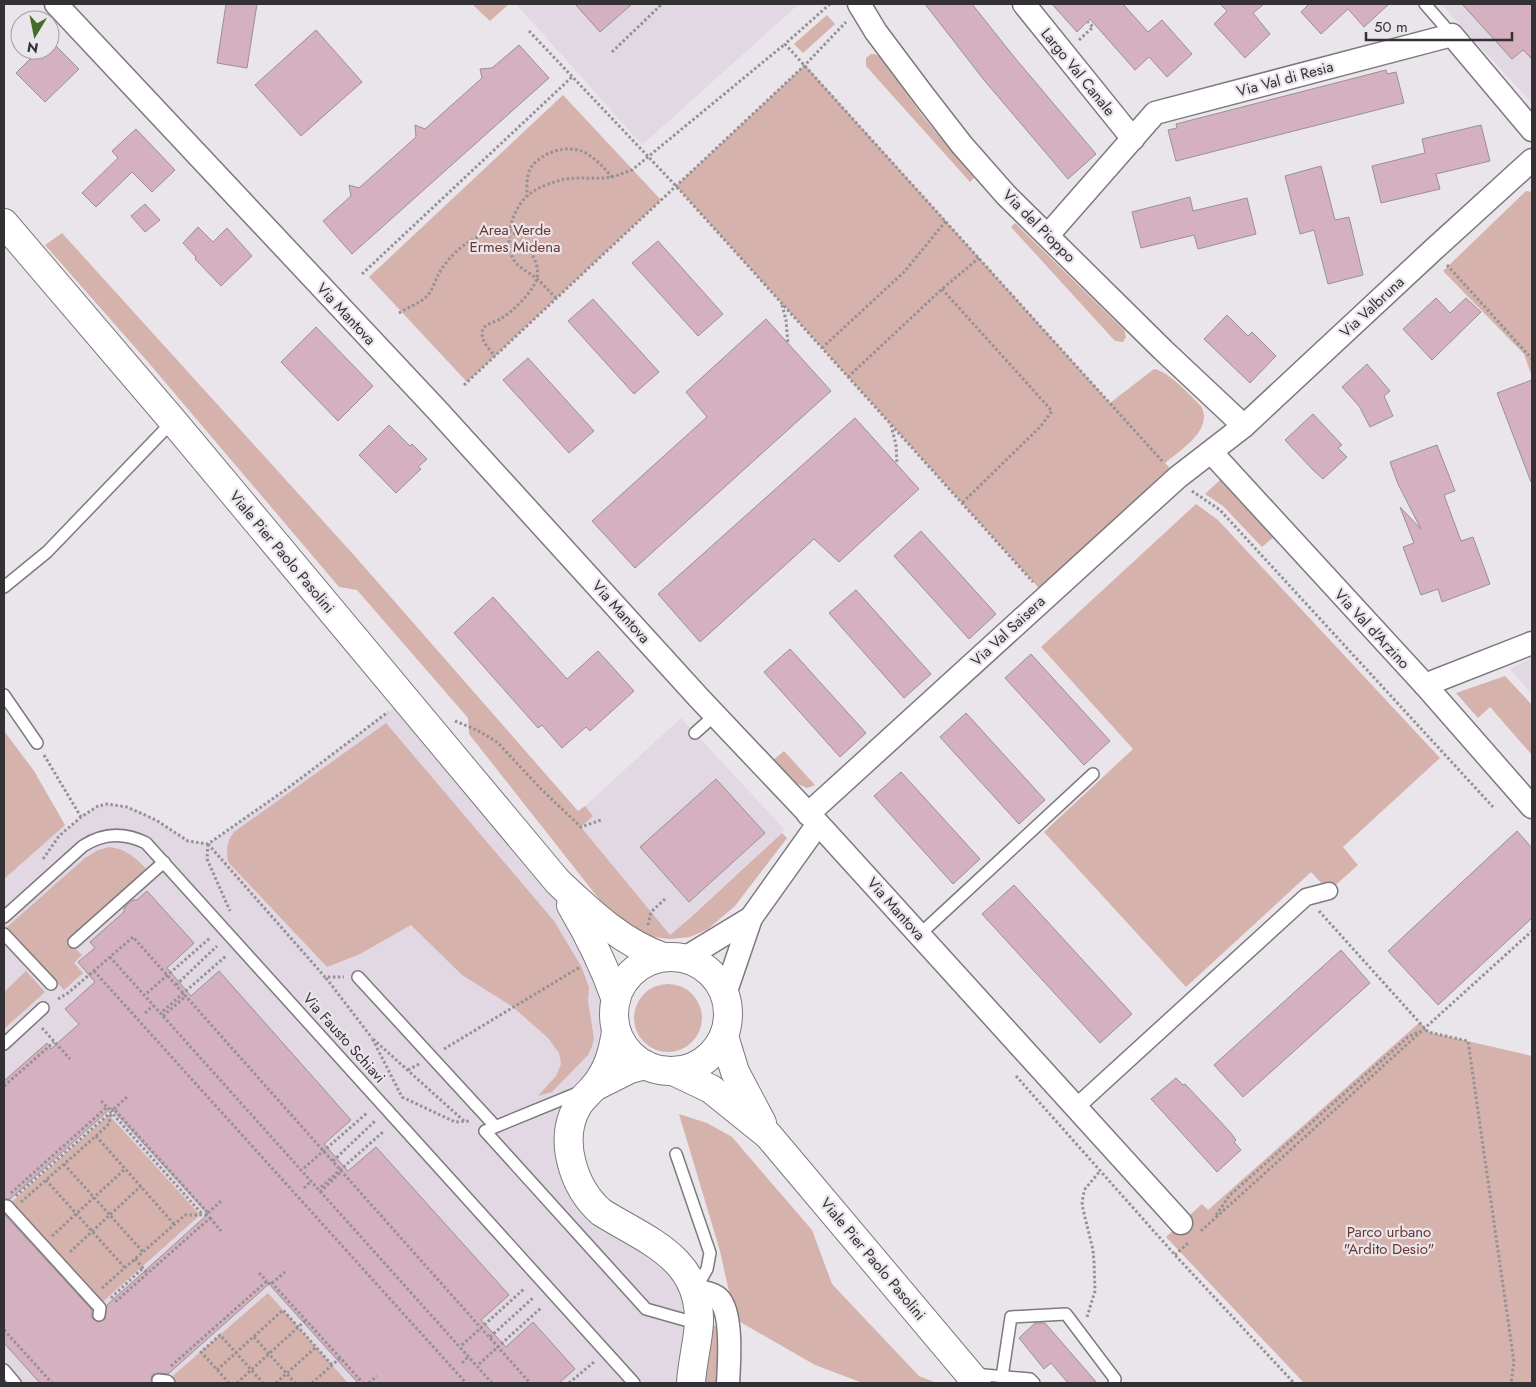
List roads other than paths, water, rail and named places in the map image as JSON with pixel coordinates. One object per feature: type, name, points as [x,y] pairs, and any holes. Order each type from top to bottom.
[{"type":"main road","name":"Viale Pier Paolo Pasolini","points":[[4,223],[173,420],[558,882],[592,915],[624,938],[647,951],[674,958]]},
{"type":"main road","name":"Viale Pier Paolo Pasolini","points":[[558,882],[593,943],[606,971],[616,1000]]},
{"type":"main road","points":[[594,1087],[608,1065],[613,1051],[616,1030],[614,1017],[616,1000],[623,982],[633,971],[649,961],[674,958],[702,966],[715,976],[725,994],[729,1012],[724,1036],[715,1051],[697,1065],[673,1071],[657,1069],[646,1065],[626,1050],[616,1030]]},
{"type":"main road","name":"Viale Pier Paolo Pasolini","points":[[724,1036],[735,1072],[768,1135]]},
{"type":"main road","points":[[646,1065],[630,1069],[594,1087],[584,1096],[576,1109],[571,1127],[569,1150],[579,1186],[601,1212],[658,1245],[684,1270],[698,1302],[699,1324],[691,1383]]},
{"type":"main road","name":"Viale Pier Paolo Pasolini","points":[[673,1071],[711,1089],[768,1135],[983,1378]]},
{"type":"street","name":"Via Mantova","points":[[56,4],[437,410],[1182,1223]]},
{"type":"street","name":"Largo Val Canale","points":[[1024,4],[1132,139]]},
{"type":"street","name":"Via del Pioppo","points":[[856,10],[876,32],[962,145],[1006,196],[1048,235],[1163,350],[1244,426]]},
{"type":"street","name":"Via Val di Resia","points":[[1048,235],[1154,113],[1452,35]]},
{"type":"street","points":[[1452,35],[1532,130]]},
{"type":"street","name":"Via Valbruna","points":[[1211,452],[1244,426],[1433,250],[1532,162]]},
{"type":"street","name":"Via Val d'Arzino","points":[[1211,452],[1425,685],[1532,806]]},
{"type":"street","name":"Via Val Saisera","points":[[751,918],[813,819],[1068,576],[1178,477],[1211,452]]},
{"type":"street","points":[[1425,685],[1532,643]]},
{"type":"street","points":[[1076,1107],[1306,897],[1329,892]]},
{"type":"street","points":[[674,958],[751,918]]},
{"type":"street","points":[[725,994],[751,918]]},
{"type":"street","points":[[694,1290],[708,1293],[720,1300],[725,1312],[729,1339],[728,1383]]},
{"type":"lane","points":[[1425,4],[1452,35]]},
{"type":"lane","points":[[4,588],[47,552],[173,420]]},
{"type":"lane","points":[[4,695],[37,744]]},
{"type":"lane","points":[[695,733],[715,715]]},
{"type":"lane","points":[[920,935],[1093,774]]},
{"type":"lane","name":"Via Fausto Schiavi","points":[[4,917],[83,846],[103,836],[126,836],[137,838],[146,843],[634,1383]]},
{"type":"lane","points":[[74,942],[164,862]]},
{"type":"lane","points":[[4,934],[51,984]]},
{"type":"lane","points":[[358,977],[491,1122]]},
{"type":"lane","points":[[4,1044],[43,1008]]},
{"type":"lane","points":[[594,1087],[491,1122],[485,1131],[646,1309],[699,1324]]},
{"type":"lane","points":[[676,1154],[710,1253],[704,1277],[694,1290]]},
{"type":"lane","points":[[4,1206],[7,1206],[100,1308],[99,1315]]},
{"type":"lane","points":[[1034,1383],[1030,1379],[983,1378],[1011,1317],[1066,1314],[1116,1379],[1114,1383]]},
{"type":"lane","points":[[4,1370],[15,1383]]},
{"type":"lane","points":[[158,1380],[170,1383]]},
{"type":"park label","name":"Area Verde Ermes Midena","points":[[515,238]]},
{"type":"park label","name":"Parco urbano \"Ardito Desio\"","points":[[1389,1240]]}]
